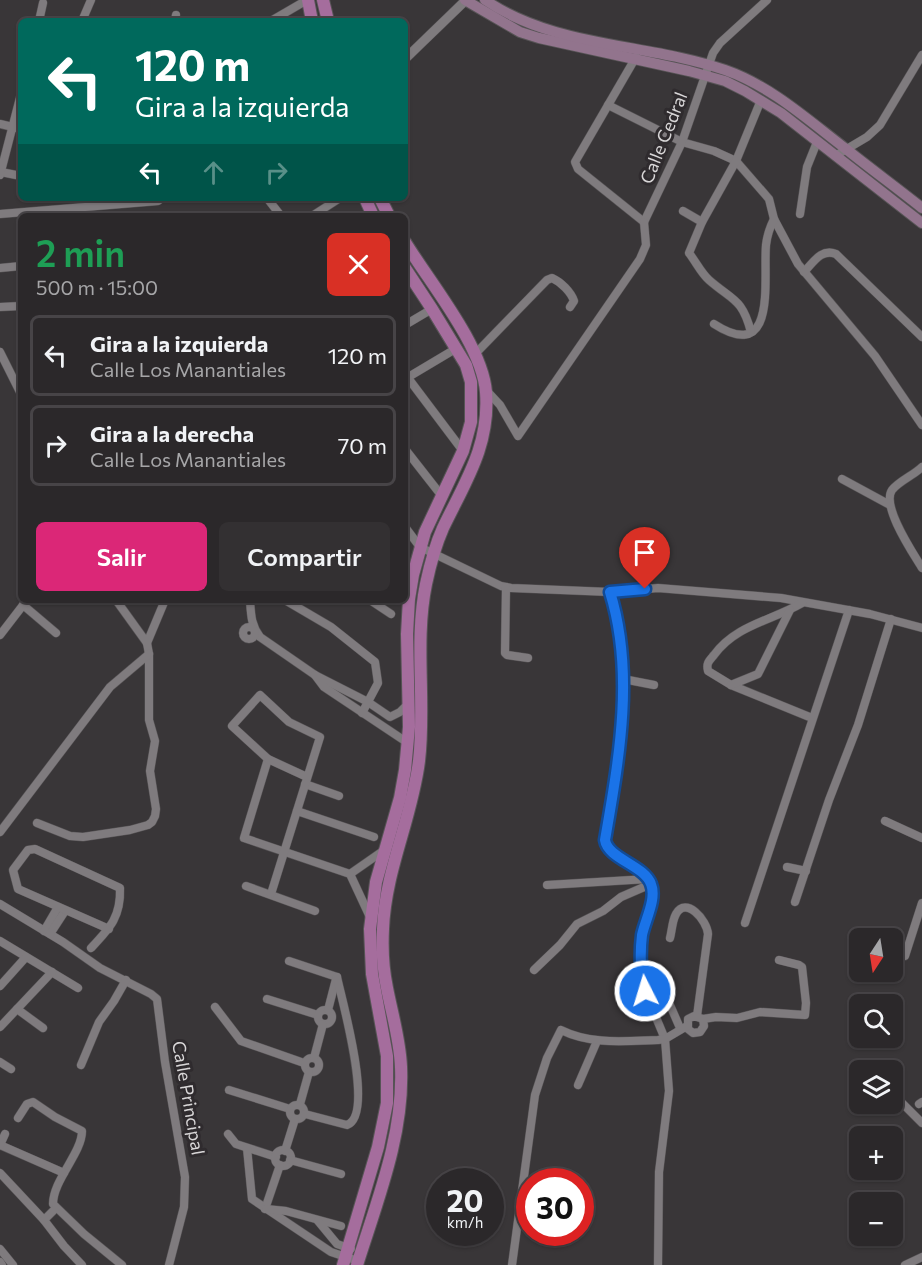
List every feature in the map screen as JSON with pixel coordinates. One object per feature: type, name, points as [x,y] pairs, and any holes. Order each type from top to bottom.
[{"type":"main road","points":[[307,0],[311,18]]},
{"type":"main road","points":[[323,0],[327,18]]},
{"type":"main road","points":[[466,0],[520,32],[539,38],[637,54]]},
{"type":"main road","points":[[485,0],[515,18],[532,25],[637,54],[742,76],[790,104],[922,208]]},
{"type":"main road","points":[[707,70],[760,100],[922,223]]},
{"type":"main road","points":[[359,1259],[391,1153],[400,1110],[401,1064],[386,985],[383,929],[388,885],[410,808],[419,760],[422,608],[433,554],[480,452],[485,431],[486,390],[476,353],[408,247]]},
{"type":"main road","points":[[346,1257],[378,1147],[387,1103],[387,1056],[370,952],[371,918],[372,901],[383,851],[400,798],[408,742],[407,617],[413,575],[420,547],[468,437],[472,404],[471,382],[466,365],[408,273]]},
{"type":"street","points":[[83,18],[91,0]]},
{"type":"street","points":[[276,18],[307,0]]},
{"type":"street","points":[[408,56],[466,0]]},
{"type":"street","name":"Calle Cedral","points":[[644,222],[682,142],[707,70],[720,43],[767,0]]},
{"type":"street","points":[[40,18],[44,3]]},
{"type":"street","points":[[486,390],[500,405],[518,436],[640,259],[646,245],[644,222],[575,165],[576,157],[637,54]]},
{"type":"street","points":[[835,156],[867,137],[880,124],[922,55]]},
{"type":"street","points":[[751,332],[747,316],[739,303],[706,277],[689,253],[702,222],[736,161],[760,100]]},
{"type":"street","points":[[608,105],[682,142],[714,151],[736,161],[769,199],[774,219],[804,272],[875,356],[922,425]]},
{"type":"street","points":[[0,124],[17,128],[2,160],[0,173],[18,176]]},
{"type":"street","points":[[800,214],[807,167],[817,142]]},
{"type":"street","points":[[112,201],[117,204]]},
{"type":"street","points":[[0,214],[158,201]]},
{"type":"street","points":[[269,201],[279,213]]},
{"type":"street","points":[[317,213],[335,201]]},
{"type":"street","points":[[683,211],[702,222]]},
{"type":"street","points":[[714,324],[727,333],[735,335],[751,332],[758,326],[765,305],[768,232],[774,219]]},
{"type":"street","points":[[804,272],[823,253],[836,254],[922,337]]},
{"type":"street","points":[[0,268],[18,266]]},
{"type":"street","points":[[476,353],[547,280],[552,278],[556,280],[572,294],[574,301],[570,307]]},
{"type":"street","points":[[0,308],[18,306]]},
{"type":"street","points":[[408,323],[432,309]]},
{"type":"street","points":[[408,376],[457,348]]},
{"type":"street","points":[[0,352],[18,388]]},
{"type":"street","points":[[408,380],[463,451]]},
{"type":"street","points":[[408,453],[441,495]]},
{"type":"street","points":[[922,467],[893,489],[889,497],[902,533],[922,568]]},
{"type":"street","points":[[842,479],[890,505]]},
{"type":"street","points":[[408,531],[420,547],[506,587],[610,592],[658,588],[781,598],[849,610],[922,628]]},
{"type":"street","points":[[506,587],[505,653],[528,658]]},
{"type":"street","points":[[610,592],[620,625],[623,679],[620,747],[605,843],[608,849],[650,881],[652,896],[642,939],[643,984],[666,1039],[668,1102],[659,1172],[658,1265]]},
{"type":"street","points":[[0,635],[25,603],[56,633]]},
{"type":"street","points":[[37,823],[76,837],[130,830],[152,822],[156,809],[150,771],[155,741],[149,720],[149,654],[147,643],[118,603]]},
{"type":"street","points":[[147,643],[164,603]]},
{"type":"street","points":[[250,603],[251,620],[260,637],[315,675],[368,702],[390,717]]},
{"type":"street","points":[[290,603],[331,627],[375,662],[378,683],[362,713]]},
{"type":"street","points":[[376,603],[391,614]]},
{"type":"street","points":[[802,603],[790,610],[747,626],[721,645],[708,662],[707,668],[708,671],[731,685],[812,718]]},
{"type":"street","points":[[731,685],[758,674],[790,610]]},
{"type":"street","points":[[745,923],[849,610]]},
{"type":"street","points":[[795,902],[829,800],[858,725],[891,620]]},
{"type":"street","points":[[0,832],[106,692],[120,677],[149,654]]},
{"type":"street","points":[[315,675],[324,687],[408,742]]},
{"type":"street","points":[[623,679],[654,685]]},
{"type":"street","points":[[271,894],[297,811],[306,781],[320,736],[289,722],[260,695],[232,726],[268,759],[306,781],[339,796]]},
{"type":"street","points":[[384,728],[390,717],[400,712],[408,704]]},
{"type":"street","points":[[268,759],[244,838],[350,874],[371,918]]},
{"type":"street","points":[[297,811],[374,837]]},
{"type":"street","points":[[885,821],[922,838]]},
{"type":"street","points":[[91,948],[110,929],[114,923],[120,888],[31,849],[12,870],[18,889],[110,929]]},
{"type":"street","points":[[350,874],[383,851]]},
{"type":"street","points":[[787,867],[806,871]]},
{"type":"street","points":[[547,885],[650,881]]},
{"type":"street","points":[[534,970],[560,945],[577,924],[650,881]]},
{"type":"street","points":[[246,886],[315,911]]},
{"type":"street","points":[[905,956],[922,903]]},
{"type":"street","name":"Calle Principal","points":[[0,904],[100,968],[152,994],[157,999],[186,1188],[184,1207],[169,1265]]},
{"type":"street","points":[[47,933],[62,909]]},
{"type":"street","points":[[670,938],[675,915],[680,910],[693,910],[706,924],[708,934],[700,1017],[704,1026],[700,1032],[693,1033],[683,1027],[670,1005]]},
{"type":"street","points":[[0,941],[78,988]]},
{"type":"street","points":[[0,986],[26,957]]},
{"type":"street","points":[[512,1265],[532,1112],[542,1070],[561,1030],[571,1035],[597,1041],[666,1039],[683,1027],[688,1019],[737,1018],[760,1012],[805,1015],[802,968],[778,960]]},
{"type":"street","points":[[289,961],[336,977]]},
{"type":"street","points":[[0,1027],[52,972]]},
{"type":"street","points":[[328,1010],[336,977]]},
{"type":"street","points":[[304,1114],[347,1125],[354,1119],[357,1100],[356,1055],[336,977]]},
{"type":"street","points":[[81,1065],[99,1022],[126,980]]},
{"type":"street","points":[[267,999],[318,1015]]},
{"type":"street","points":[[215,1007],[241,1041],[304,1063]]},
{"type":"street","points":[[17,1009],[43,1028]]},
{"type":"street","points":[[318,1015],[323,1010],[328,1010]]},
{"type":"street","points":[[318,1015],[319,1022],[329,1024],[332,1014],[328,1010]]},
{"type":"street","points":[[314,1058],[323,1024]]},
{"type":"street","points":[[578,1085],[597,1041]]},
{"type":"street","points":[[304,1063],[309,1058],[314,1058]]},
{"type":"street","points":[[304,1063],[305,1070],[314,1072],[318,1069],[318,1061],[314,1058]]},
{"type":"street","points":[[0,1062],[12,1069]]},
{"type":"street","points":[[300,1104],[309,1072]]},
{"type":"street","points":[[229,1090],[290,1109]]},
{"type":"street","points":[[18,1118],[27,1104],[33,1102],[55,1117],[81,1129],[83,1135],[63,1173],[53,1204],[108,1256],[122,1265]]},
{"type":"street","points":[[295,1119],[301,1118],[304,1114],[304,1108],[300,1104]]},
{"type":"street","points":[[290,1109],[300,1104]]},
{"type":"street","points":[[903,1104],[922,1123]]},
{"type":"street","points":[[290,1109],[295,1119]]},
{"type":"street","points":[[285,1151],[295,1119]]},
{"type":"street","points":[[5,1134],[0,1145],[63,1173]]},
{"type":"street","points":[[228,1134],[234,1143],[276,1156]]},
{"type":"street","points":[[247,1148],[251,1197],[265,1209],[331,1252],[359,1259]]},
{"type":"street","points":[[280,1151],[285,1151],[290,1155],[290,1160],[287,1165],[280,1166],[276,1162],[276,1156],[280,1151]]},
{"type":"street","points":[[290,1160],[341,1174]]},
{"type":"street","points":[[265,1209],[280,1166]]},
{"type":"street","points":[[0,1173],[82,1265]]},
{"type":"street","points":[[44,1220],[56,1208]]},
{"type":"street","points":[[265,1209],[286,1211],[341,1226]]},
{"type":"street","points":[[317,1221],[346,1257]]},
{"type":"street","points":[[0,1250],[13,1265]]},
{"type":"street","points":[[905,1265],[922,1257]]},
{"type":"route","points":[[645,589],[610,592],[620,625],[623,679],[620,747],[605,840],[608,849],[641,872],[648,879],[653,890],[642,939],[642,977],[645,991]]}]
